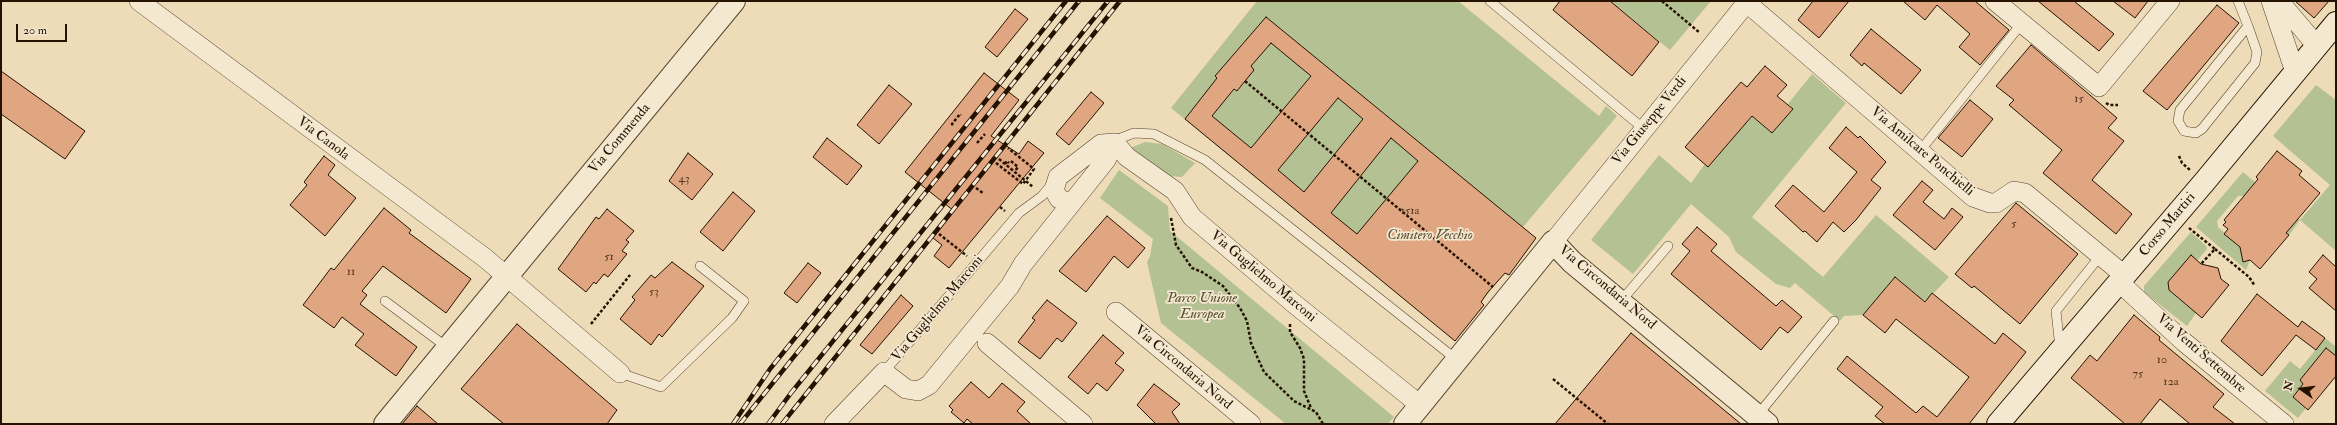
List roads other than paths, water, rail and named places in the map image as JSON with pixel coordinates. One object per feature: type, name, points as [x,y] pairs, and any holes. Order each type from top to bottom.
[{"type":"street","name":"Via Canola","points":[[139,1],[485,258],[506,277]]},
{"type":"street","name":"Via Commenda","points":[[385,424],[734,1]]},
{"type":"street","points":[[1995,1],[2099,87],[2170,1]]},
{"type":"street","points":[[2271,1],[2295,72]]},
{"type":"street","points":[[2279,1],[2317,46]]},
{"type":"street","name":"Via Giuseppe Verdi","points":[[1552,242],[1748,2]]},
{"type":"street","name":"Via Amilcare Ponchielli","points":[[1748,2],[1979,200],[1996,202],[2014,191],[2025,193],[2100,256],[2122,279]]},
{"type":"street","name":"Corso Martiri","points":[[1998,424],[2122,279],[2336,23]]},
{"type":"street","name":"Via Guglielmo Marconi","points":[[1058,177],[1101,144],[1115,143]]},
{"type":"street","name":"Via Guglielmo Marconi","points":[[1115,143],[1127,156],[1176,191],[1192,217],[1292,302],[1420,405]]},
{"type":"street","name":"Via Guglielmo Marconi","points":[[834,424],[884,372],[906,389],[918,391],[929,385],[1010,286],[1023,264],[1106,160],[1115,143]]},
{"type":"street","points":[[1058,177],[1054,190],[1058,199],[1072,203]]},
{"type":"street","name":"Via Circondaria Nord","points":[[1404,424],[1508,299],[1552,242],[1572,262],[1621,301],[1762,420]]},
{"type":"street","points":[[506,277],[620,373]]},
{"type":"street","name":"Via Venti Settembre","points":[[2122,279],[2184,342],[2284,424]]},
{"type":"street","name":"Via Circondaria Nord","points":[[1116,312],[1250,424]]},
{"type":"street","points":[[987,343],[1083,424]]},
{"type":"lane","points":[[1490,1],[1644,129]]},
{"type":"lane","points":[[2238,1],[2248,26],[2257,52],[2255,62],[2202,128],[2196,133],[2184,131],[2178,121],[2180,110],[2248,26]]},
{"type":"lane","points":[[1920,151],[2022,23]]},
{"type":"lane","points":[[1115,143],[1121,138],[1134,133],[1154,134],[1205,160],[1458,360]]},
{"type":"lane","name":"Via Guglielmo Marconi","points":[[884,372],[1019,213],[1042,196],[1058,177]]},
{"type":"lane","points":[[1621,301],[1668,246]]},
{"type":"lane","points":[[2060,351],[2056,311],[2100,256]]},
{"type":"lane","points":[[620,373],[661,387],[732,318],[744,301],[700,266]]},
{"type":"lane","points":[[385,301],[448,348]]},
{"type":"lane","points":[[1762,420],[1834,321]]},
{"type":"railway","points":[[733,424],[770,369],[1066,1]]},
{"type":"railway","points":[[740,424],[1079,1]]},
{"type":"railway","points":[[768,424],[791,393],[1108,1]]},
{"type":"railway","points":[[782,424],[1120,1]]},
{"type":"park label","name":"Cimitero Vecchio","points":[[1430,236]]},
{"type":"park label","name":"Parco Unione Europea","points":[[1202,308]]}]
